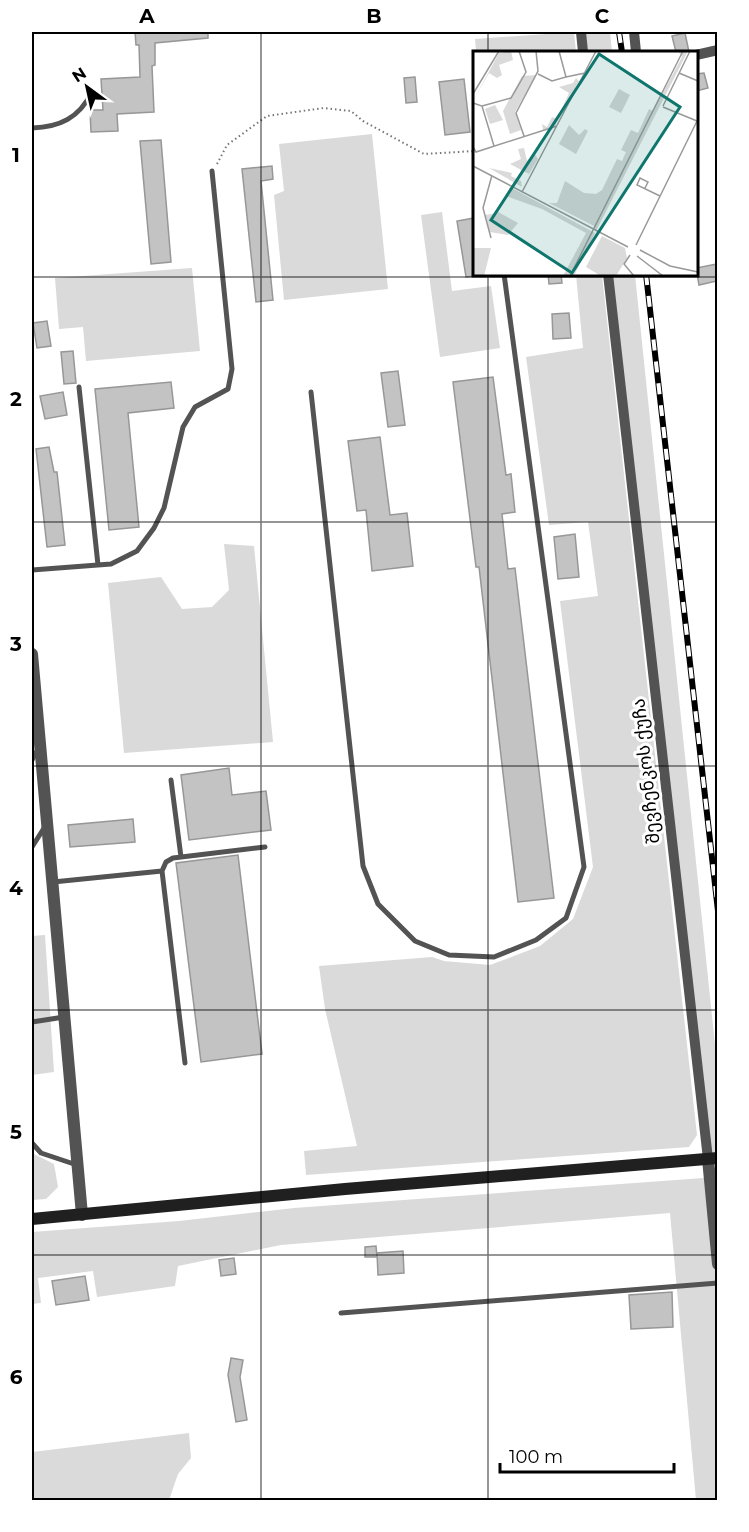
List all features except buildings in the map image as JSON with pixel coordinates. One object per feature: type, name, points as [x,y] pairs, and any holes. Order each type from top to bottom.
[{"type":"main road","points":[[32,1219],[356,1188],[713,1159]]},
{"type":"street","points":[[581,32],[583,51]]},
{"type":"street","points":[[634,32],[636,51]]},
{"type":"street","points":[[698,55],[717,50]]},
{"type":"street","name":"შევჩენკოს ქუჩა","points":[[608,276],[713,1159],[717,1264]]},
{"type":"street","points":[[32,654],[82,1215]]},
{"type":"lane","points":[[32,128],[53,127],[68,119],[86,104],[92,92]]},
{"type":"lane","points":[[32,570],[111,564],[137,550],[164,508],[183,427],[195,407],[228,389],[232,369],[213,171]]},
{"type":"lane","points":[[311,392],[363,866],[378,904],[415,941],[449,955],[494,957],[536,940],[566,918],[584,867],[504,276]]},
{"type":"lane","points":[[79,387],[98,565]]},
{"type":"lane","points":[[32,760],[40,747]]},
{"type":"lane","points":[[171,780],[181,857]]},
{"type":"lane","points":[[32,847],[47,824]]},
{"type":"lane","points":[[185,1063],[162,871],[166,862],[181,857],[265,847]]},
{"type":"lane","points":[[52,883],[162,871]]},
{"type":"lane","points":[[32,1022],[64,1017]]},
{"type":"lane","points":[[32,1143],[41,1153],[77,1165]]},
{"type":"lane","points":[[341,1313],[717,1283]]},
{"type":"path","points":[[213,171],[227,145],[267,116],[324,108],[351,111],[363,121],[424,154],[473,151]]},
{"type":"shaded area","points":[[574,32],[576,51],[476,51],[475,39]]},
{"type":"shaded area","points":[[581,32],[610,32],[612,51],[583,51]]},
{"type":"shaded area","points":[[372,134],[388,289],[284,300],[274,195],[284,191],[279,144]]},
{"type":"shaded area","points":[[442,212],[452,291],[491,286],[500,348],[440,357],[421,215]]},
{"type":"shaded area","points":[[192,268],[200,351],[86,361],[83,327],[59,329],[55,278]]},
{"type":"shaded area","points":[[576,276],[602,276],[697,1135],[689,1147],[306,1175],[304,1151],[357,1146],[325,1009],[319,966],[432,957],[444,961],[490,965],[540,946],[573,919],[593,867],[560,601],[598,596],[588,522],[549,525],[526,357],[583,348]]},
{"type":"shaded area","points":[[608,276],[635,276],[717,1064],[717,1159],[708,1159]]},
{"type":"shaded area","points":[[224,544],[254,546],[273,742],[124,753],[108,583],[161,577],[182,609],[212,607],[229,590]]},
{"type":"shaded area","points":[[45,935],[54,1072],[32,1075],[32,936]]},
{"type":"shaded area","points":[[32,1153],[54,1164],[58,1187],[46,1199],[32,1200]]},
{"type":"shaded area","points":[[717,1177],[717,1500],[696,1500],[670,1213],[281,1245],[178,1266],[175,1286],[97,1297],[93,1271],[38,1278],[41,1303],[32,1304],[32,1232],[179,1221],[294,1208]]},
{"type":"shaded area","points":[[189,1433],[191,1458],[178,1474],[169,1500],[32,1500],[32,1452]]},
{"type":"railway","points":[[619,32],[622,51]]},
{"type":"railway","points":[[646,276],[718,911]]}]
